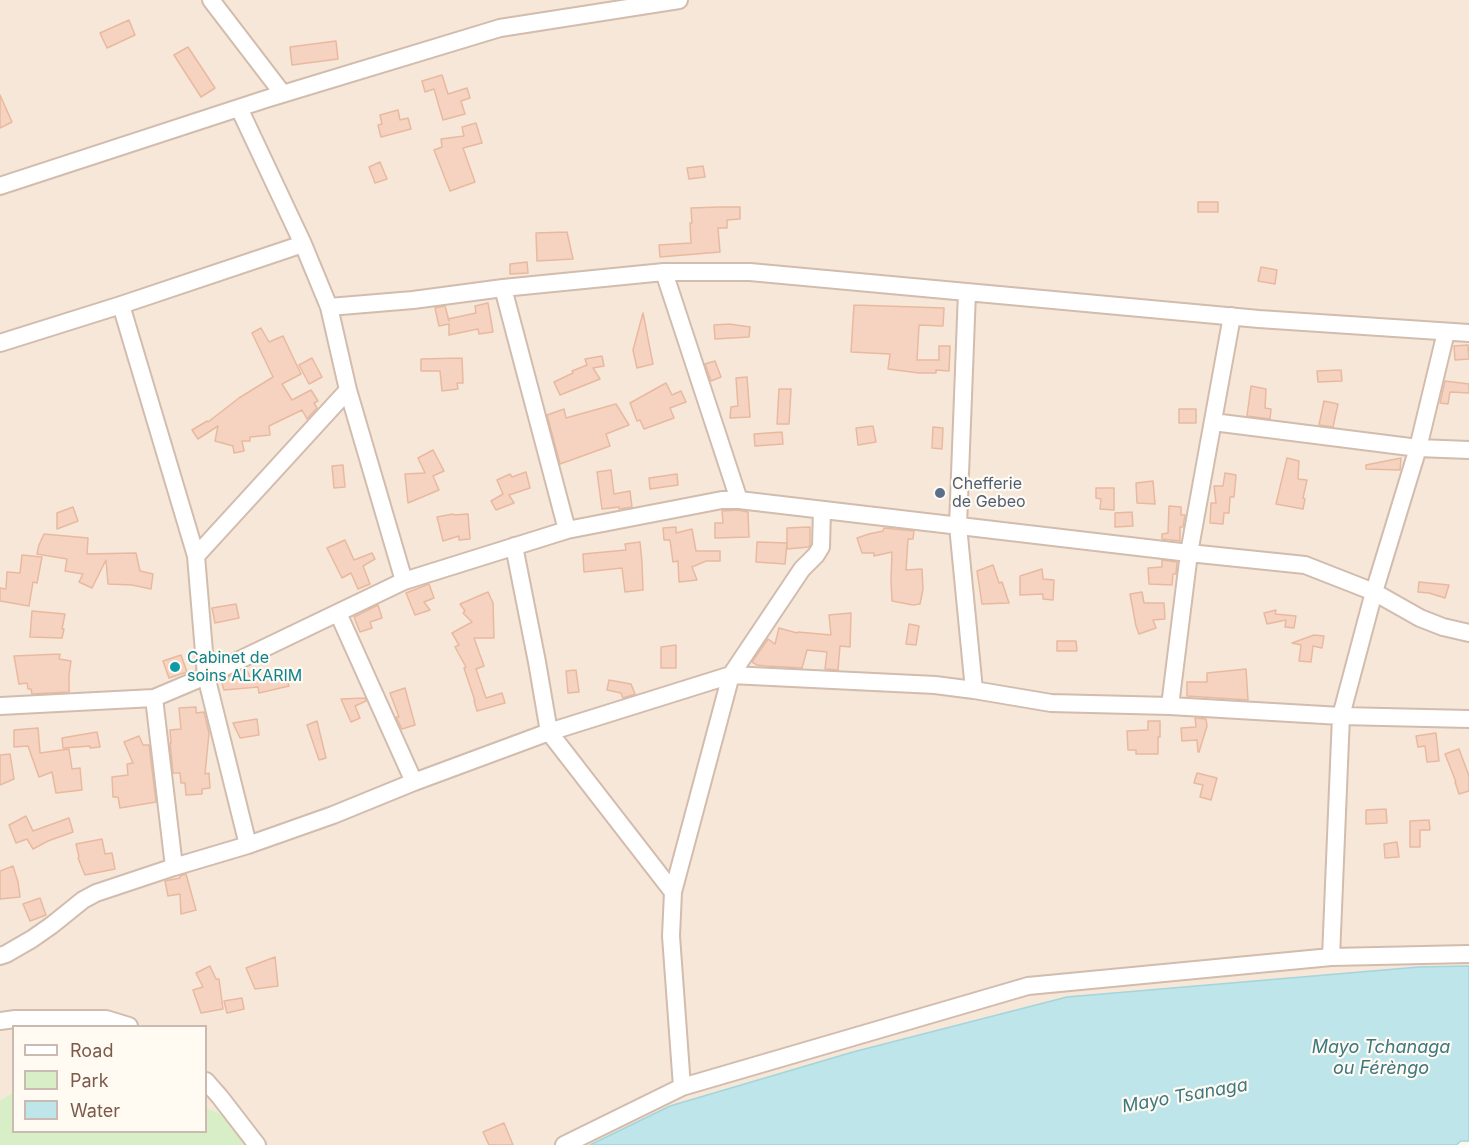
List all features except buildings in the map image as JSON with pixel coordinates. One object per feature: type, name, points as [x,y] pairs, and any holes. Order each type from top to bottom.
[{"type":"street","points":[[211,0],[283,94]]},
{"type":"street","points":[[0,186],[283,94],[500,28],[670,1]]},
{"type":"street","points":[[239,108],[303,244],[329,307],[348,390],[404,581]]},
{"type":"street","points":[[0,343],[303,244]]},
{"type":"street","points":[[329,307],[664,272],[750,272],[1232,316],[1469,333]]},
{"type":"street","points":[[664,272],[739,500]]},
{"type":"street","points":[[503,288],[567,530]]},
{"type":"street","points":[[967,292],[958,526],[974,690]]},
{"type":"street","points":[[120,305],[196,556],[206,676],[248,845]]},
{"type":"street","points":[[1170,706],[1189,553],[1232,316]]},
{"type":"street","points":[[1331,957],[1341,716],[1374,592],[1418,447],[1446,332]]},
{"type":"street","points":[[196,556],[348,390]]},
{"type":"street","points":[[1213,422],[1418,447],[1469,450]]},
{"type":"street","points":[[0,706],[154,698],[206,676],[404,581],[567,530],[722,500],[739,500],[1305,565],[1374,592],[1420,618],[1443,627],[1469,633]]},
{"type":"street","points":[[682,1087],[671,936],[673,892],[731,675],[802,569],[821,548],[822,510]]},
{"type":"street","points":[[514,546],[549,732],[673,892]]},
{"type":"street","points":[[338,613],[414,782]]},
{"type":"street","points":[[0,957],[52,925],[83,900],[96,893],[248,845],[333,815],[549,732],[731,675],[935,685],[1051,703],[1170,706],[1341,716],[1469,719]]},
{"type":"street","points":[[154,698],[174,867]]},
{"type":"street","points":[[564,1145],[682,1087],[1028,986],[1331,957],[1469,954]]},
{"type":"street","points":[[0,1021],[106,1018],[126,1025]]},
{"type":"street","points":[[207,1082],[257,1145]]},
{"type":"shaded area","points":[[0,0],[1469,0],[1469,966],[1419,967],[1067,997],[853,1052],[670,1106],[590,1145],[265,1145],[249,1125],[207,1108],[207,1025],[12,1025],[12,1094],[0,1100]]},
{"type":"green space","points":[[12,1094],[12,1133],[207,1133],[207,1108],[249,1125],[265,1145],[0,1145],[0,1100]]},
{"type":"water","name":"Mayo Tchanaga ou Férèngo","points":[[1469,966],[1469,1141],[1461,1141],[1456,1145],[590,1145],[670,1106],[853,1052],[1067,997],[1419,967]]},
{"type":"place","name":"Chefferie de Gebeo","points":[[940,493]]},
{"type":"place","name":"Cabinet de soins ALKARIM","points":[[175,667]]},
{"type":"water label","name":"Mayo Tsanaga","points":[[1185,1096]]}]
